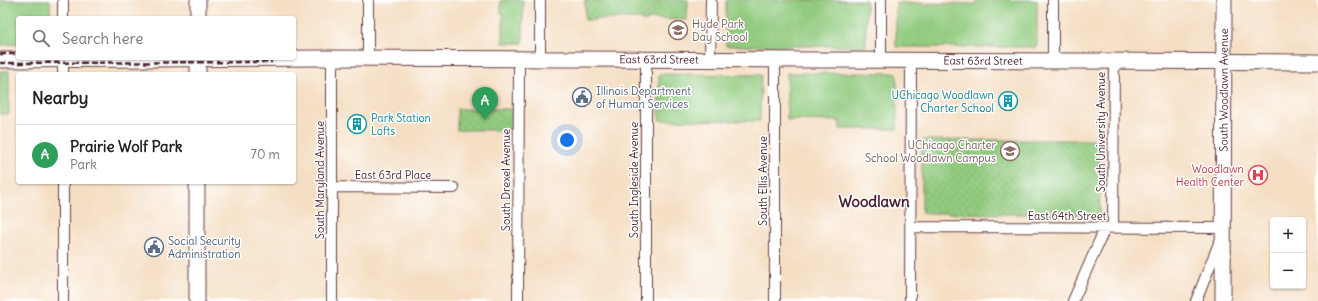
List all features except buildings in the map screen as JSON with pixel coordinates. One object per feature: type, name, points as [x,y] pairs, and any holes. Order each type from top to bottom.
[{"type":"main road","points":[[198,0],[198,16]]},
{"type":"main road","name":"South Woodlawn Avenue","points":[[1223,301],[1224,0]]},
{"type":"main road","name":"East 63rd Street","points":[[296,58],[1318,62]]},
{"type":"main road","name":"East 63rd Street","points":[[0,60],[63,64],[153,60]]},
{"type":"main road","points":[[198,60],[198,72]]},
{"type":"main road","points":[[197,184],[197,301]]},
{"type":"street","points":[[63,0],[63,16]]},
{"type":"street","points":[[368,0],[368,59]]},
{"type":"street","points":[[540,0],[540,59]]},
{"type":"street","points":[[710,60],[711,0]]},
{"type":"street","points":[[881,0],[881,60]]},
{"type":"street","points":[[1053,0],[1053,61]]},
{"type":"street","name":"South Maryland Avenue","points":[[332,58],[332,301]]},
{"type":"street","name":"South Drexel Avenue","points":[[518,301],[519,59]]},
{"type":"street","name":"South Ingleside Avenue","points":[[646,60],[646,301]]},
{"type":"street","name":"South Ellis Avenue","points":[[775,60],[775,301]]},
{"type":"street","points":[[910,301],[911,60]]},
{"type":"street","name":"South University Avenue","points":[[1073,301],[1109,228],[1114,61]]},
{"type":"street","points":[[63,184],[63,301]]},
{"type":"street","name":"East 63rd Place","points":[[332,187],[454,188]]},
{"type":"street","name":"East 64th Street","points":[[910,227],[1109,228],[1223,233]]},
{"type":"street","points":[[1196,301],[1223,233]]},
{"type":"green space","points":[[0,0],[50,0],[50,16],[16,16],[16,44],[0,45]]},
{"type":"green space","points":[[501,0],[523,0],[523,43],[503,43],[503,13],[501,13]]},
{"type":"green space","points":[[585,0],[688,0],[687,20],[585,20]]},
{"type":"green space","points":[[726,0],[866,0],[866,46],[726,46]]},
{"type":"green space","points":[[976,0],[1037,0],[1037,47],[896,47],[896,3],[976,4]]},
{"type":"green space","points":[[0,71],[9,71],[9,114],[0,114]]},
{"type":"green space","points":[[787,73],[897,73],[897,129],[840,129],[840,121],[787,120]]},
{"type":"green space","points":[[659,74],[761,75],[760,121],[659,120]]},
{"type":"green space","points":[[457,109],[513,109],[512,130],[457,130]]},
{"type":"green space","points":[[922,140],[1099,140],[1100,215],[922,213]]},
{"type":"railway","points":[[0,54],[16,54]]},
{"type":"railway","points":[[0,63],[272,62]]},
{"type":"place","name":"Hyde Park Day School","points":[[678,30]]},
{"type":"place","name":"Illinois Department of Human Services","points":[[582,97]]},
{"type":"place","name":"UChicago Woodlawn Charter School","points":[[1008,101]]},
{"type":"place","name":"Prairie Wolf Park","points":[[485,120]]},
{"type":"place","name":"Park Station Lofts","points":[[357,124]]},
{"type":"place","name":"UChicago Charter School Woodlawn Campus","points":[[1010,151]]},
{"type":"place","name":"Woodlawn Health Center","points":[[1258,175]]},
{"type":"place","name":"Social Security Administration","points":[[154,247]]},
{"type":"district","name":"Woodlawn","points":[[874,202]]}]
